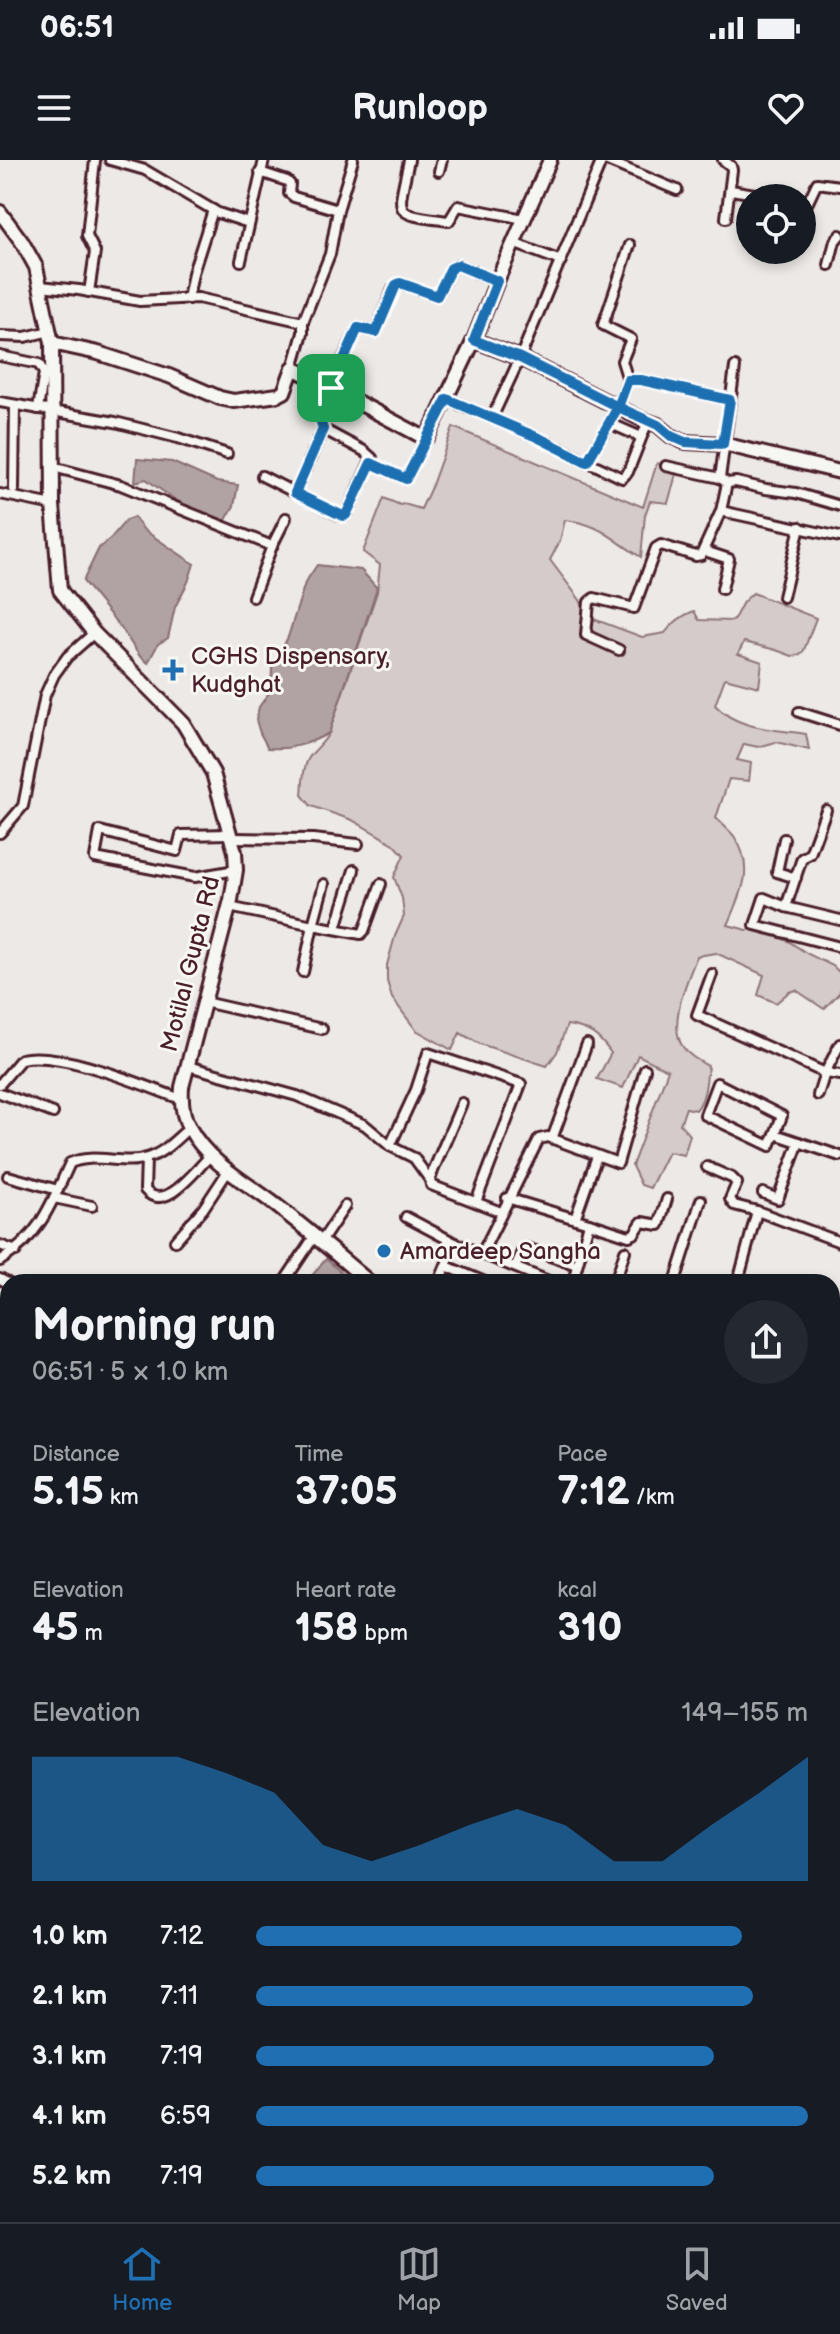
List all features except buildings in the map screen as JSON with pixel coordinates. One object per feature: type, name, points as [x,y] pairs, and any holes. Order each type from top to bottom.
[{"type":"street","points":[[89,292],[95,252],[88,240],[87,226],[95,160]]},
{"type":"street","points":[[110,160],[145,170],[213,210],[249,223]]},
{"type":"street","points":[[241,261],[264,160]]},
{"type":"street","points":[[0,336],[51,337],[234,401],[278,395],[284,392],[293,368],[303,322],[330,254],[338,210],[353,160]]},
{"type":"street","points":[[409,160],[400,202],[407,215],[449,221],[458,206],[524,219]]},
{"type":"street","points":[[439,171],[442,160]]},
{"type":"street","points":[[371,463],[406,479],[474,340],[550,160]]},
{"type":"street","points":[[492,418],[604,160],[677,190]]},
{"type":"street","points":[[723,160],[731,166],[726,218]]},
{"type":"street","points":[[260,172],[287,181],[290,184],[289,193],[294,197],[338,210]]},
{"type":"street","points":[[816,185],[840,186]]},
{"type":"street","points":[[731,190],[736,191]]},
{"type":"street","points":[[188,299],[213,210]]},
{"type":"street","name":"Motilal Gupta Rd","points":[[0,212],[14,229],[36,267],[51,337],[53,505],[60,590],[94,633],[183,723],[213,773],[232,836],[236,870],[229,907],[181,1099],[189,1128],[202,1147],[228,1171],[360,1274]]},
{"type":"street","points":[[829,265],[835,241],[840,235]]},
{"type":"street","points":[[513,243],[561,261]]},
{"type":"street","points":[[587,462],[618,407],[628,380],[622,361],[631,339],[603,325],[630,245]]},
{"type":"street","points":[[295,493],[323,429],[320,419],[331,388],[358,328],[376,332],[396,285],[400,283],[437,296],[451,268],[458,265],[497,281]]},
{"type":"street","points":[[40,286],[140,301],[198,298],[303,322]]},
{"type":"street","points":[[474,340],[520,358],[658,425],[685,442],[723,444],[840,472]]},
{"type":"street","points":[[0,356],[43,367],[38,409]]},
{"type":"street","points":[[619,650],[586,635],[591,599],[634,608],[656,548],[667,545],[696,556],[705,551],[721,511],[723,444],[735,367]]},
{"type":"street","points":[[293,368],[423,437],[428,436]]},
{"type":"street","points":[[628,380],[641,380],[730,400]]},
{"type":"street","points":[[447,399],[622,478],[648,421]]},
{"type":"street","points":[[0,402],[115,422],[227,454]]},
{"type":"street","points":[[14,489],[15,405]]},
{"type":"street","points":[[609,423],[641,437]]},
{"type":"street","points":[[262,476],[339,515],[346,515],[371,463],[370,455],[323,429]]},
{"type":"street","points":[[666,466],[796,493],[840,506]]},
{"type":"street","points":[[53,467],[121,485],[272,546]]},
{"type":"street","points":[[0,494],[53,505]]},
{"type":"street","points":[[721,511],[840,537]]},
{"type":"street","points":[[253,597],[286,518]]},
{"type":"street","points":[[783,597],[800,527]]},
{"type":"street","points":[[705,551],[729,559],[722,589]]},
{"type":"street","points":[[0,833],[23,806],[45,695],[54,675],[67,657],[94,633]]},
{"type":"street","points":[[799,712],[840,725]]},
{"type":"street","points":[[786,907],[802,858],[810,854],[826,810]]},
{"type":"street","points":[[236,870],[195,877],[95,858],[100,831],[177,851],[181,835],[313,839],[358,844]]},
{"type":"street","points":[[784,839],[777,872],[796,878]]},
{"type":"street","points":[[336,928],[354,870]]},
{"type":"street","points":[[303,972],[324,884]]},
{"type":"street","points":[[229,907],[363,933],[381,884]]},
{"type":"street","points":[[840,920],[786,907],[764,898],[755,925],[840,947]]},
{"type":"street","points":[[712,974],[697,1015],[825,1073],[840,1075]]},
{"type":"street","points":[[204,1002],[322,1029]]},
{"type":"street","points":[[552,1139],[587,1044]]},
{"type":"street","points":[[818,1095],[840,1044]]},
{"type":"street","points":[[390,1146],[416,1090],[428,1053],[521,1084],[476,1202]]},
{"type":"street","points":[[0,1084],[21,1059],[34,1057],[64,1061],[181,1099]]},
{"type":"street","points":[[188,1066],[297,1096],[365,1125],[390,1146],[414,1158],[431,1185],[501,1212]]},
{"type":"street","points":[[482,1253],[539,1139],[552,1139],[618,1163],[645,1069]]},
{"type":"street","points":[[717,1083],[782,1116],[775,1134],[770,1146],[705,1115],[717,1083]]},
{"type":"street","points":[[0,1093],[53,1113]]},
{"type":"street","points":[[430,1180],[462,1103]]},
{"type":"street","points":[[0,1261],[34,1234],[70,1163],[79,1159],[146,1159],[167,1148],[189,1128]]},
{"type":"street","points":[[775,1134],[840,1156]]},
{"type":"street","points":[[763,1193],[778,1199],[799,1142]]},
{"type":"street","points":[[146,1159],[145,1190],[156,1198],[163,1198],[211,1155]]},
{"type":"street","points":[[575,1219],[597,1156]]},
{"type":"street","points":[[707,1167],[737,1183],[730,1202],[734,1205],[840,1242]]},
{"type":"street","points":[[175,1241],[203,1209],[228,1171]]},
{"type":"street","points":[[8,1176],[92,1206]]},
{"type":"street","points":[[507,1198],[629,1236],[642,1222],[659,1225],[667,1199]]},
{"type":"street","points":[[678,1274],[701,1200]]},
{"type":"street","points":[[290,1274],[345,1206]]},
{"type":"street","points":[[740,1274],[757,1211]]},
{"type":"street","points":[[406,1217],[455,1243],[532,1274]]},
{"type":"street","points":[[575,1274],[589,1223]]},
{"type":"street","points":[[442,1274],[455,1243]]},
{"type":"street","points":[[0,1245],[16,1251]]},
{"type":"street","points":[[515,1267],[526,1248],[577,1265]]},
{"type":"street","points":[[618,1274],[625,1251]]},
{"type":"street","points":[[446,1266],[466,1274]]},
{"type":"shaded area","points":[[453,427],[643,507],[657,463],[677,471],[668,503],[650,501],[645,515],[641,557],[606,533],[565,520],[560,541],[550,560],[580,600],[588,617],[642,637],[665,633],[678,620],[694,611],[699,620],[733,621],[743,602],[753,593],[816,618],[800,655],[792,656],[744,642],[738,654],[762,662],[759,687],[725,678],[715,705],[724,713],[745,724],[806,734],[809,750],[776,742],[758,747],[744,744],[737,760],[751,763],[749,781],[729,779],[716,818],[734,836],[744,859],[744,881],[728,925],[747,930],[758,929],[788,941],[833,966],[840,973],[840,992],[824,1009],[796,990],[776,1003],[758,995],[764,975],[716,953],[697,956],[681,1002],[677,1027],[685,1050],[708,1066],[705,1089],[696,1110],[686,1108],[680,1124],[690,1135],[684,1155],[668,1152],[650,1188],[641,1185],[632,1166],[668,1070],[638,1055],[623,1088],[597,1079],[611,1053],[592,1033],[567,1025],[557,1052],[547,1066],[480,1044],[460,1033],[452,1050],[416,1030],[392,998],[387,981],[387,965],[404,916],[402,898],[394,877],[404,855],[394,844],[352,820],[311,806],[302,795],[306,763],[329,733],[377,592],[380,565],[363,552],[384,498],[421,509]]},
{"type":"shaded area","points":[[137,459],[172,462],[217,482],[238,485],[234,506],[226,520],[214,520],[198,513],[146,479],[135,482]]},
{"type":"shaded area","points":[[134,517],[144,530],[194,564],[175,607],[168,638],[158,644],[148,663],[83,581],[99,548],[126,520]]},
{"type":"shaded area","points":[[317,565],[361,570],[377,588],[329,733],[300,745],[268,748],[256,720],[259,707],[271,690],[272,668],[288,637],[305,583]]},
{"type":"shaded area","points":[[326,1259],[343,1274],[313,1274]]},
{"type":"place","name":"CGHS Dispensary, Kudghat","points":[[173,670]]},
{"type":"place","name":"Amardeep Sangha","points":[[384,1251]]},
{"type":"route","points":[[331,388],[320,419],[323,429],[295,493],[343,516],[371,463],[406,479],[447,399],[587,462],[618,407],[658,425],[685,442],[710,445],[723,444],[730,400],[641,380],[628,380],[618,407],[520,358],[474,340],[497,281],[458,265],[451,268],[437,296],[400,283],[396,285],[376,332],[358,328],[331,388]]}]
